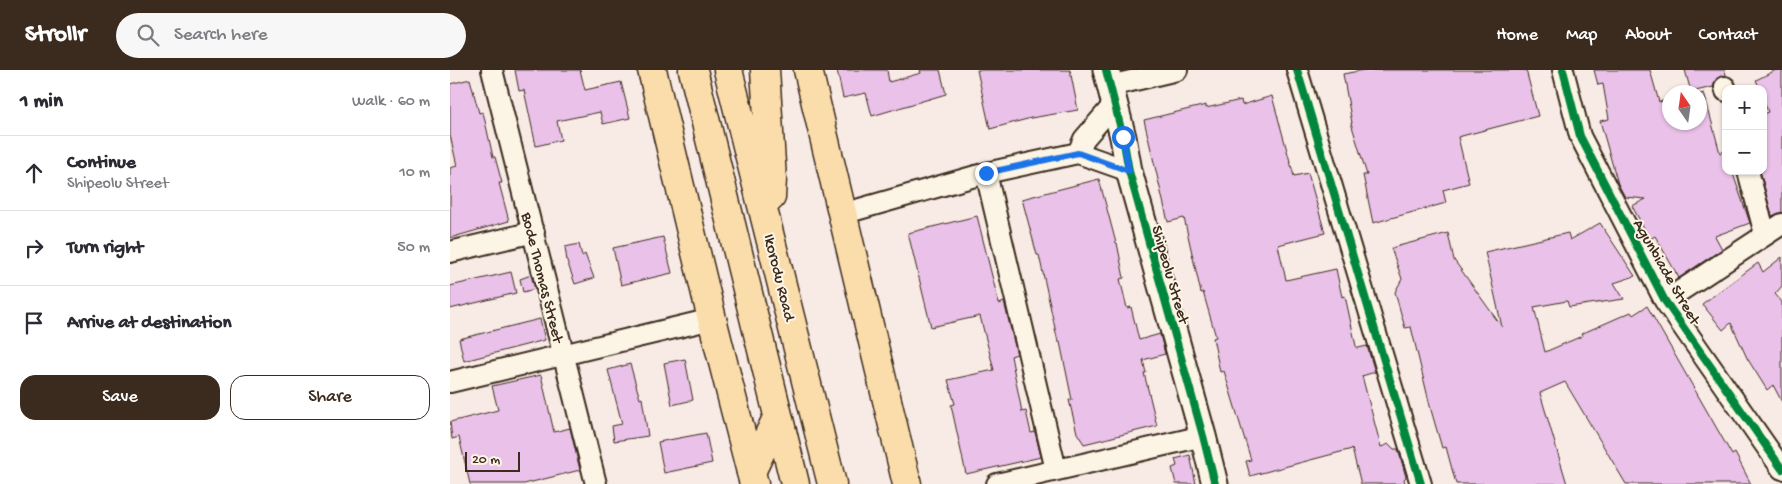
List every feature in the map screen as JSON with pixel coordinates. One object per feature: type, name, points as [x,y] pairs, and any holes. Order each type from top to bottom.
[{"type":"main road","points":[[652,70],[752,478]]},
{"type":"main road","points":[[693,70],[795,484]]},
{"type":"main road","name":"Ikorodu Road","points":[[728,70],[832,484]]},
{"type":"main road","points":[[764,70],[772,178],[769,231]]},
{"type":"main road","points":[[808,70],[907,484]]},
{"type":"main road","points":[[752,478],[778,416]]},
{"type":"street","name":"Bode Thomas Street","points":[[492,70],[596,484]]},
{"type":"street","points":[[1078,153],[1110,86],[1177,70]]},
{"type":"street","points":[[1297,70],[1421,484]]},
{"type":"street","name":"Agunbiade Street","points":[[1563,70],[1580,136],[1665,301],[1782,469]]},
{"type":"street","name":"Shipeolu Street","points":[[1110,86],[1129,171],[1215,484]]},
{"type":"street","points":[[842,214],[986,173],[1078,153],[1129,171]]},
{"type":"street","points":[[986,173],[1056,470]]},
{"type":"street","points":[[1749,175],[1765,234]]},
{"type":"street","points":[[1665,301],[1782,224]]},
{"type":"street","points":[[450,252],[534,232]]},
{"type":"street","points":[[450,382],[712,319]]},
{"type":"street","points":[[997,484],[1203,436]]},
{"type":"building","points":[[515,70],[580,70],[585,90],[621,82],[630,118],[603,124],[600,112],[557,121],[561,140],[536,146],[524,90],[519,91]]},
{"type":"building","points":[[837,70],[887,70],[889,82],[921,73],[920,70],[940,70],[946,94],[872,116],[866,93],[843,98]]},
{"type":"building","points":[[977,70],[1070,70],[1078,110],[1031,118],[990,129]]},
{"type":"building","points":[[1364,70],[1526,70],[1538,116],[1458,137],[1469,183],[1443,190],[1446,203],[1373,223],[1363,175],[1367,175],[1351,123],[1343,74]]},
{"type":"building","points":[[1594,70],[1650,70],[1659,102],[1662,101],[1662,130],[1707,130],[1707,104],[1720,153],[1722,152],[1722,175],[1733,175],[1750,223],[1715,236],[1722,249],[1679,278],[1655,236],[1650,239],[1632,206],[1646,199],[1625,197],[1618,184],[1600,121],[1609,119],[1603,84],[1598,85]]},
{"type":"building","points":[[1685,70],[1725,70],[1726,75],[1717,78],[1713,87],[1707,88],[1707,85],[1689,85]]},
{"type":"building","points":[[1776,70],[1782,70],[1782,212],[1772,216],[1761,175],[1767,175],[1767,85],[1758,85],[1756,80]]},
{"type":"building","points":[[470,79],[479,113],[483,112],[493,157],[495,157],[502,183],[499,183],[509,221],[450,238],[450,168],[457,166],[450,135],[450,84]]},
{"type":"building","points":[[1272,96],[1294,176],[1308,173],[1325,233],[1278,245],[1286,280],[1336,269],[1342,297],[1345,296],[1356,346],[1358,348],[1367,346],[1375,372],[1362,376],[1381,447],[1389,444],[1394,449],[1398,449],[1406,477],[1404,479],[1405,484],[1361,484],[1352,449],[1250,476],[1246,461],[1251,460],[1224,371],[1220,372],[1213,338],[1216,337],[1203,292],[1201,293],[1184,218],[1168,222],[1144,120],[1206,105],[1206,108],[1241,100],[1242,105]]},
{"type":"building","points":[[1099,179],[1117,243],[1124,278],[1120,279],[1127,308],[1131,307],[1139,340],[1160,334],[1165,354],[1143,360],[1146,373],[1144,373],[1157,426],[1084,444],[1077,433],[1069,400],[1072,400],[1060,342],[1058,342],[1039,255],[1037,255],[1022,199]]},
{"type":"building","points":[[977,216],[999,304],[1004,302],[1017,354],[1011,356],[1022,412],[1026,411],[1031,433],[1035,432],[1041,457],[966,474],[951,405],[955,404],[948,380],[994,370],[980,316],[931,327],[908,233]]},
{"type":"building","points":[[1600,223],[1635,276],[1614,283],[1624,299],[1569,307],[1567,301],[1534,307],[1545,352],[1631,312],[1633,315],[1647,306],[1732,455],[1735,453],[1751,484],[1626,484],[1565,382],[1540,393],[1567,484],[1456,484],[1446,447],[1442,448],[1431,410],[1411,327],[1405,328],[1395,292],[1402,279],[1391,248],[1448,233],[1454,260],[1502,327],[1485,252],[1568,233],[1570,240]]},
{"type":"building","points":[[663,237],[672,273],[621,285],[613,248]]},
{"type":"building","points":[[579,244],[582,256],[585,254],[594,278],[575,284],[567,261],[565,247]]},
{"type":"building","points":[[1782,257],[1782,286],[1775,294],[1782,302],[1782,402],[1773,385],[1767,390],[1747,358],[1731,323],[1723,330],[1702,304],[1758,263],[1763,272]]},
{"type":"building","points":[[511,272],[516,293],[450,309],[450,286]]},
{"type":"building","points":[[531,275],[535,289],[523,292],[520,279]]},
{"type":"building","points":[[540,319],[545,340],[464,361],[459,339]]},
{"type":"building","points":[[685,359],[693,400],[672,405],[664,363]]},
{"type":"building","points":[[630,364],[640,399],[642,398],[648,436],[614,441],[612,426],[622,424],[608,370]]},
{"type":"building","points":[[541,375],[554,432],[570,428],[580,470],[524,484],[470,484],[459,437],[452,439],[450,422],[498,410],[492,386]]},
{"type":"building","points":[[706,433],[712,463],[664,473],[658,442]]},
{"type":"building","points":[[1190,455],[1196,484],[1176,484],[1172,468],[1177,466],[1175,459]]},
{"type":"cycle path","points":[[1106,70],[1123,137],[1129,171],[1215,484]]},
{"type":"cycle path","points":[[1297,70],[1421,484]]},
{"type":"cycle path","points":[[1563,70],[1580,136],[1665,301],[1782,469]]},
{"type":"route","points":[[986,173],[1078,153],[1129,171],[1123,137]]}]
